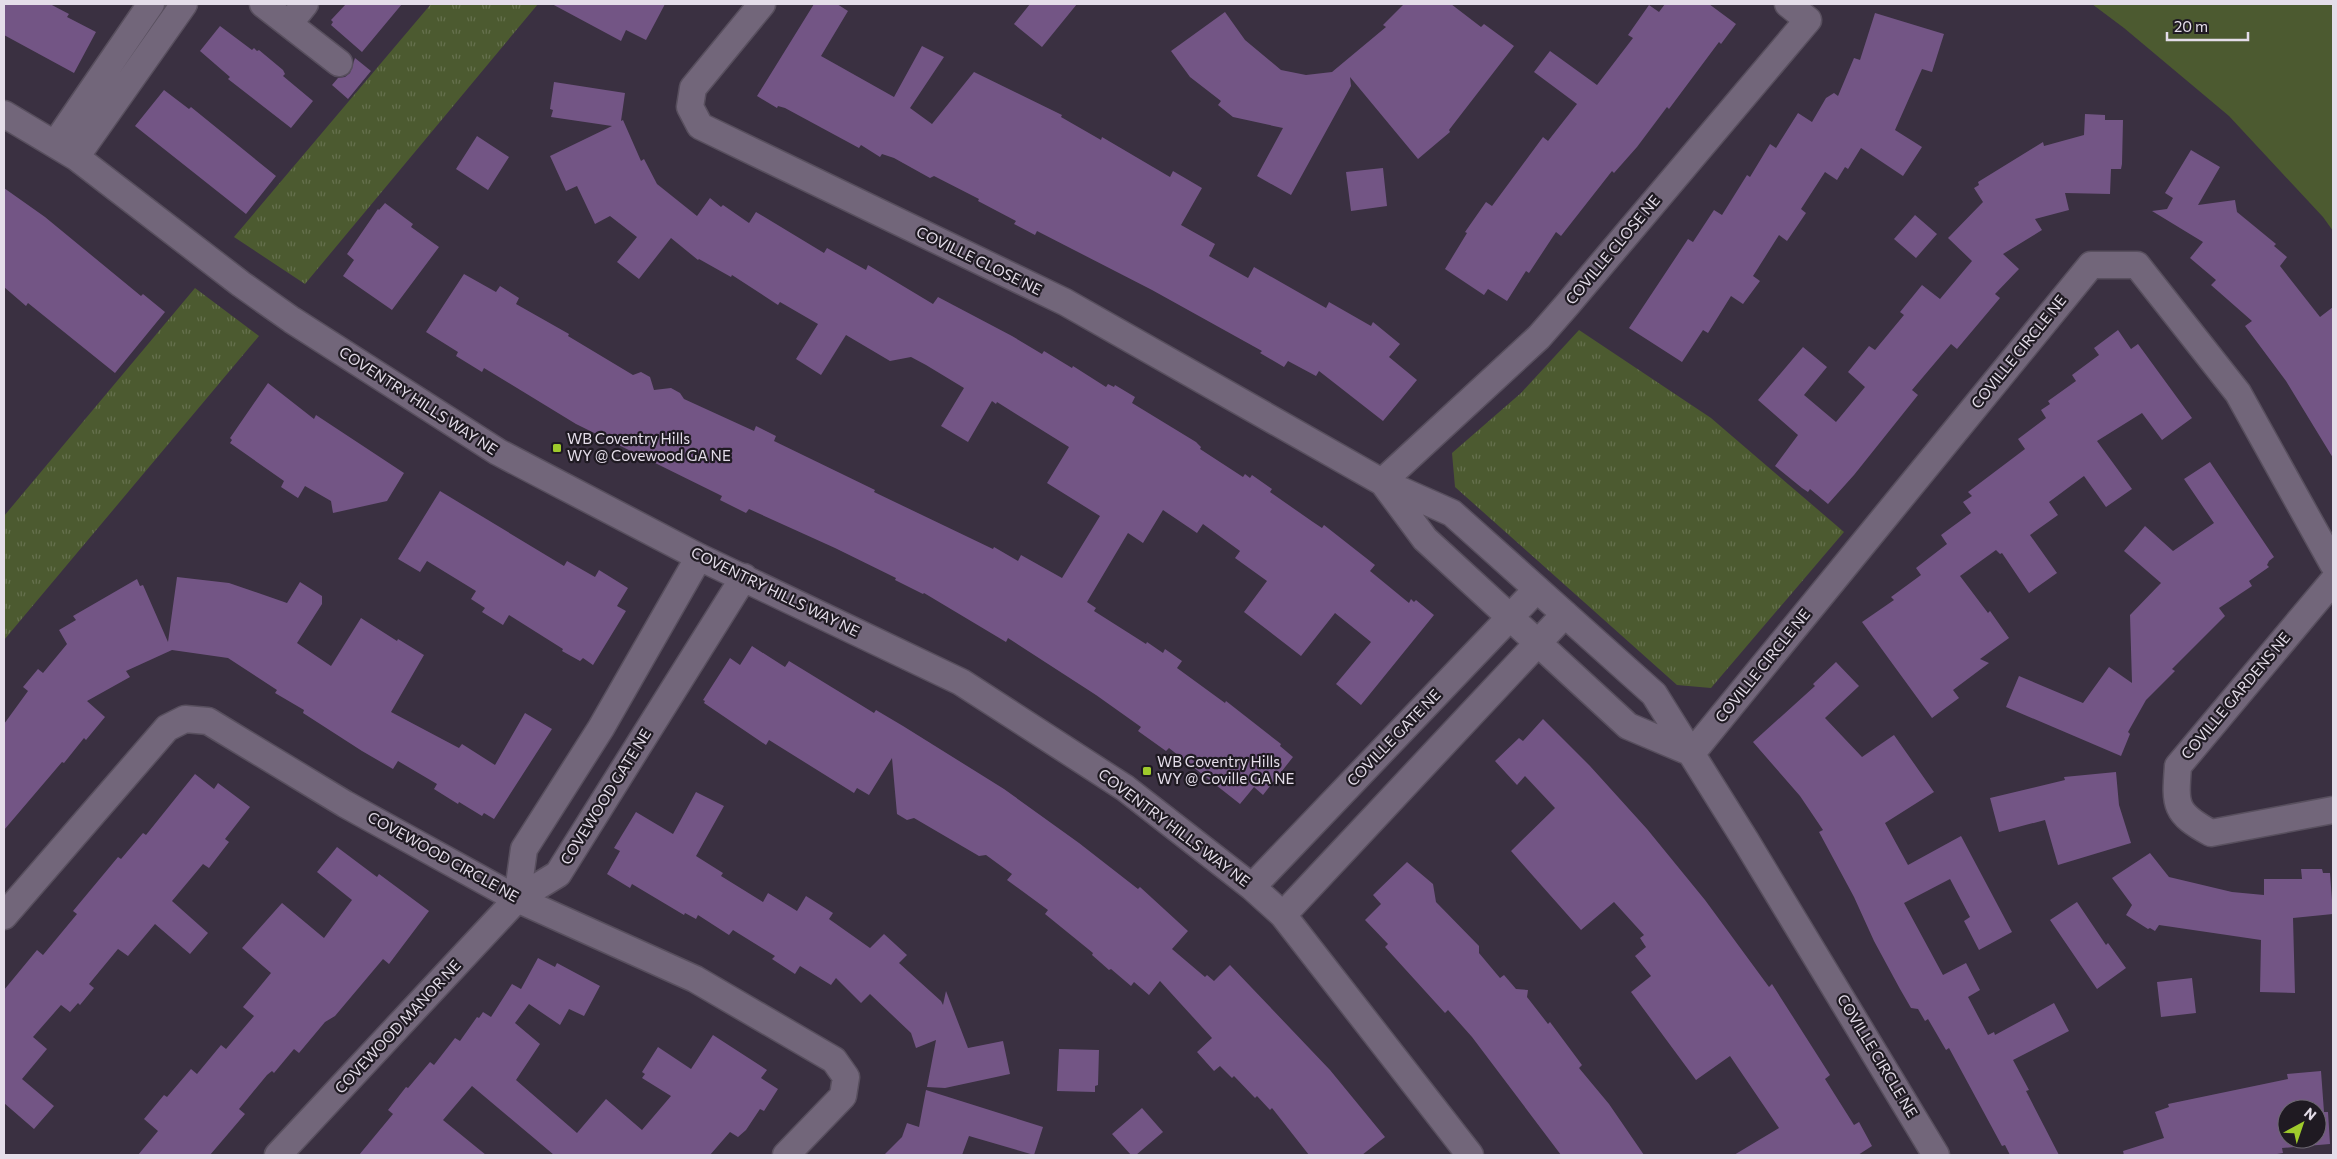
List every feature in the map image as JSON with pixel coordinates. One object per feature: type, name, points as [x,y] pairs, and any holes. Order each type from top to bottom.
[{"type":"street","points":[[66,150],[151,4]]},
{"type":"street","points":[[66,150],[184,4]]},
{"type":"street","points":[[263,4],[297,14],[340,63]]},
{"type":"street","name":"COVILLE CLOSE NE","points":[[762,4],[693,88],[690,107],[700,126],[1065,302],[1382,482],[1452,513],[1551,602]]},
{"type":"street","name":"COVILLE CLOSE NE","points":[[1382,482],[1538,336],[1808,20],[1788,4]]},
{"type":"street","name":"COVENTRY HILLS WAY NE","points":[[4,114],[66,150],[241,284],[292,320],[482,442],[699,557],[962,682],[1125,788],[1252,887],[1283,914],[1470,1155]]},
{"type":"street","name":"COVILLE CIRCLE NE","points":[[1692,753],[2091,265],[2137,265],[2238,393],[2333,564]]},
{"type":"street","points":[[1416,497],[1422,445]]},
{"type":"street","name":"COVILLE CLOSE NE","points":[[1382,482],[1425,539],[1525,631]]},
{"type":"street","points":[[517,899],[524,849],[601,728],[699,557]]},
{"type":"street","name":"COVEWOOD GATE NE","points":[[517,899],[558,874],[744,578]]},
{"type":"street","name":"COVILLE GARDENS NE","points":[[2333,581],[2178,766],[2176,799],[2189,821],[2210,833],[2333,810]]},
{"type":"street","name":"COVILLE GATE NE","points":[[1283,914],[1551,602]]},
{"type":"street","name":"COVILLE GATE NE","points":[[1252,887],[1525,631],[1551,602]]},
{"type":"street","name":"COVILLE CIRCLE NE","points":[[1551,602],[1654,694],[1692,753],[1936,1155]]},
{"type":"street","points":[[1525,631],[1628,726],[1692,753]]},
{"type":"street","name":"COVEWOOD CIRCLE NE","points":[[4,916],[167,728],[185,719],[208,721],[345,804],[517,899],[695,979],[834,1060],[846,1077],[843,1096],[786,1155]]},
{"type":"street","name":"COVEWOOD MANOR NE","points":[[278,1155],[517,899]]},
{"type":"green space","points":[[431,4],[538,4],[305,284],[234,237]]},
{"type":"green space","points":[[2092,4],[2333,4],[2333,231],[2323,217],[2229,116],[2124,28]]},
{"type":"green space","points":[[195,288],[259,336],[4,640],[4,516]]},
{"type":"green space","points":[[1579,330],[1711,418],[1844,532],[1711,688],[1677,685],[1455,487],[1452,453],[1521,393]]},
{"type":"building","points":[[4,4],[50,4],[69,14],[67,17],[96,32],[74,73],[4,35]]},
{"type":"building","points":[[346,4],[402,4],[362,52],[331,25],[333,22],[331,20]]},
{"type":"building","points":[[552,4],[665,4],[646,40],[626,30],[621,41]]},
{"type":"building","points":[[814,4],[837,4],[848,11],[821,56],[894,97],[922,46],[944,57],[910,108],[932,124],[974,72],[1062,115],[1061,117],[1101,140],[1102,137],[1170,177],[1173,171],[1202,188],[1181,225],[1215,244],[1209,256],[1248,278],[1254,267],[1326,308],[1329,302],[1371,326],[1373,322],[1400,344],[1389,357],[1417,380],[1383,421],[1319,371],[1316,376],[1288,361],[1284,367],[1260,353],[1262,351],[1152,290],[1037,231],[1035,235],[1014,224],[1016,221],[978,201],[979,199],[934,176],[930,178],[894,158],[882,154],[880,157],[861,145],[859,148],[785,108],[778,106],[777,108],[757,96]]},
{"type":"building","points":[[1030,4],[1077,4],[1042,47],[1014,24]]},
{"type":"building","points":[[1404,4],[1451,4],[1481,27],[1484,24],[1514,46],[1449,130],[1450,132],[1418,159],[1350,77],[1351,86],[1291,195],[1257,176],[1283,128],[1233,117],[1218,105],[1221,101],[1190,77],[1171,51],[1225,12],[1245,40],[1281,70],[1306,75],[1332,72],[1386,27],[1383,25]]},
{"type":"building","points":[[1665,4],[1709,4],[1736,24],[1721,44],[1719,42],[1669,109],[1667,107],[1637,147],[1614,173],[1612,171],[1561,236],[1556,232],[1529,273],[1526,271],[1507,301],[1488,289],[1484,295],[1445,269],[1467,233],[1465,232],[1486,202],[1492,206],[1543,137],[1548,141],[1577,104],[1534,72],[1550,51],[1597,85],[1633,38],[1628,35],[1649,5],[1659,12]]},
{"type":"building","points":[[1875,13],[1944,34],[1932,72],[1922,69],[1895,130],[1922,147],[1903,176],[1861,148],[1848,169],[1845,167],[1837,180],[1825,172],[1801,209],[1806,213],[1787,241],[1779,235],[1753,276],[1760,281],[1743,304],[1731,296],[1708,333],[1703,330],[1682,362],[1629,328],[1688,239],[1693,242],[1714,210],[1722,215],[1747,175],[1750,177],[1770,144],[1776,148],[1798,113],[1812,122],[1826,98],[1834,93],[1838,96],[1854,58],[1860,60]]},
{"type":"building","points":[[220,26],[252,50],[254,48],[257,51],[259,50],[283,70],[285,74],[283,76],[313,101],[291,128],[228,79],[230,77],[200,51]]},
{"type":"building","points":[[355,58],[371,71],[348,99],[332,85],[338,78],[345,77],[350,73]]},
{"type":"building","points":[[554,82],[625,93],[621,121],[623,120],[641,161],[644,159],[657,184],[697,216],[710,198],[721,207],[723,205],[749,223],[756,212],[824,253],[827,248],[866,270],[868,265],[933,304],[938,297],[1042,354],[1044,351],[1072,368],[1073,366],[1106,387],[1108,384],[1114,387],[1115,385],[1135,397],[1132,403],[1196,442],[1201,447],[1200,449],[1243,477],[1245,474],[1250,478],[1252,475],[1272,489],[1270,492],[1313,522],[1322,528],[1324,525],[1375,565],[1370,571],[1409,603],[1411,599],[1414,602],[1416,600],[1434,615],[1361,705],[1336,684],[1371,642],[1335,613],[1301,656],[1244,612],[1267,581],[1235,558],[1240,551],[1203,524],[1197,533],[1163,510],[1143,543],[1128,533],[1087,602],[1096,608],[1094,611],[1146,644],[1147,642],[1163,653],[1165,649],[1182,661],[1177,668],[1225,703],[1226,701],[1281,744],[1280,746],[1293,757],[1263,795],[1254,787],[1240,804],[1169,748],[1166,751],[1138,731],[1141,727],[1096,695],[1008,638],[1006,642],[924,593],[835,548],[749,509],[746,513],[720,500],[722,496],[576,424],[484,368],[482,372],[456,356],[458,352],[426,332],[464,274],[496,292],[500,286],[519,298],[516,304],[569,334],[568,336],[633,375],[641,372],[650,377],[654,390],[671,388],[680,393],[684,399],[754,431],[756,426],[776,436],[774,441],[875,490],[874,492],[993,549],[994,547],[1018,561],[1021,555],[1062,578],[1100,516],[1047,483],[1069,447],[997,402],[996,404],[992,401],[968,442],[941,426],[964,388],[911,357],[890,361],[846,335],[821,375],[796,359],[818,324],[780,302],[778,305],[732,275],[731,277],[698,260],[671,238],[639,279],[617,262],[637,237],[610,216],[595,224],[577,186],[566,191],[550,156],[612,126],[551,117],[553,110],[550,109]]},
{"type":"building","points":[[164,90],[189,109],[191,107],[276,176],[246,214],[135,126]]},
{"type":"building","points":[[2085,114],[2105,115],[2105,120],[2123,120],[2122,164],[2121,169],[2111,169],[2110,194],[2065,193],[2069,210],[2035,219],[2042,230],[2003,254],[2019,269],[1995,294],[2000,298],[1957,349],[1951,344],[1912,390],[1918,395],[1854,475],[1828,504],[1810,489],[1808,492],[1802,488],[1775,466],[1798,435],[1758,400],[1803,347],[1827,367],[1804,395],[1836,422],[1865,387],[1848,372],[1869,346],[1875,350],[1904,315],[1900,312],[1922,285],[1940,299],[1972,261],[1948,238],[1983,202],[1974,188],[1979,185],[1978,182],[2043,142],[2044,146],[2084,135]]},
{"type":"building","points":[[477,136],[509,157],[488,190],[456,169]]},
{"type":"building","points":[[2191,150],[2220,167],[2198,205],[2235,200],[2237,212],[2276,244],[2274,246],[2287,257],[2280,266],[2320,317],[2333,307],[2333,458],[2286,381],[2245,326],[2252,321],[2211,285],[2216,280],[2190,258],[2203,242],[2152,211],[2167,209],[2173,198],[2165,193]]},
{"type":"building","points":[[1383,168],[1387,206],[1351,211],[1346,172]]},
{"type":"building","points":[[4,188],[45,217],[141,296],[143,294],[165,312],[115,373],[28,303],[26,306],[4,287]]},
{"type":"building","points":[[385,203],[413,224],[411,227],[439,247],[392,310],[343,276],[354,260],[347,254],[378,209]]},
{"type":"building","points":[[1915,215],[1937,234],[1916,258],[1894,239]]},
{"type":"building","points":[[2118,330],[2131,349],[2138,344],[2192,418],[2162,440],[2142,413],[2097,441],[2132,489],[2106,507],[2084,476],[2049,502],[2058,515],[2030,535],[2057,573],[2029,593],[2002,553],[2000,554],[1996,550],[1960,576],[1988,613],[1990,611],[2009,638],[1980,659],[1989,663],[1953,690],[1959,698],[1932,718],[1862,622],[1894,600],[1891,597],[1921,575],[1916,568],[1947,544],[1941,535],[1971,513],[1963,502],[1972,496],[1968,492],[2025,449],[2018,439],[2046,418],[2041,410],[2050,404],[2048,401],[2076,381],[2072,375],[2099,355],[2094,348]]},
{"type":"building","points":[[268,383],[314,419],[316,415],[404,473],[387,501],[333,513],[331,501],[305,486],[298,498],[281,487],[284,481],[230,443],[232,440],[230,438]]},
{"type":"building","points":[[2210,462],[2274,557],[2267,565],[2269,567],[2249,581],[2252,586],[2219,608],[2225,616],[2172,669],[2175,671],[2146,700],[2128,732],[2130,734],[2121,756],[2006,707],[2019,676],[2083,703],[2109,667],[2132,683],[2130,615],[2161,583],[2124,551],[2145,526],[2173,551],[2214,523],[2184,479]]},
{"type":"building","points":[[440,491],[564,566],[567,561],[595,577],[599,570],[628,588],[617,606],[626,611],[593,665],[583,658],[580,661],[562,651],[563,649],[509,615],[503,625],[482,612],[485,608],[471,599],[476,591],[427,561],[420,572],[398,559]]},
{"type":"building","points":[[177,577],[229,583],[287,603],[300,582],[322,596],[322,604],[297,643],[331,666],[361,618],[397,641],[398,639],[424,655],[391,712],[459,748],[462,744],[495,765],[525,713],[552,729],[494,819],[484,813],[482,816],[459,802],[458,804],[434,789],[437,784],[398,761],[393,769],[362,751],[303,713],[304,710],[275,693],[277,690],[228,658],[172,650],[126,671],[130,677],[87,701],[105,717],[86,740],[84,738],[64,763],[62,762],[4,830],[4,724],[28,691],[23,687],[38,669],[43,673],[67,644],[59,630],[76,620],[73,616],[137,579],[140,586],[143,585],[168,642]]},
{"type":"building","points":[[752,646],[785,667],[789,661],[874,713],[876,710],[903,726],[1004,789],[1079,843],[1138,889],[1140,887],[1188,931],[1172,949],[1205,977],[1207,975],[1214,981],[1230,965],[1330,1070],[1385,1137],[1362,1155],[1309,1155],[1272,1108],[1270,1110],[1257,1096],[1255,1098],[1234,1076],[1232,1078],[1220,1066],[1214,1071],[1197,1052],[1212,1038],[1160,981],[1149,995],[1134,982],[1131,986],[1111,969],[1109,970],[1092,955],[1093,953],[1045,914],[1048,910],[1007,880],[1012,874],[986,855],[979,856],[914,818],[907,820],[897,814],[892,758],[869,795],[857,788],[854,793],[769,740],[766,745],[704,703],[705,701],[703,700],[730,658],[740,665]]},
{"type":"building","points":[[1836,662],[1859,686],[1825,718],[1862,757],[1894,735],[1934,792],[1885,823],[1908,865],[1961,836],[2012,932],[1979,950],[1964,921],[1970,917],[1950,879],[1904,903],[1943,975],[1966,963],[1980,990],[1968,997],[1988,1035],[1994,1032],[1995,1035],[2054,1003],[2069,1031],[2013,1060],[2029,1090],[2026,1091],[2059,1155],[2010,1155],[2005,1145],[2002,1146],[1949,1048],[1946,1050],[1928,1019],[1925,1021],[1918,1009],[1911,1008],[1900,989],[1819,832],[1823,830],[1800,796],[1753,742],[1815,686],[1813,684]]},
{"type":"building","points":[[1543,719],[1590,766],[1647,829],[1705,900],[1769,987],[1772,984],[1830,1075],[1825,1079],[1854,1125],[1859,1122],[1872,1146],[1858,1155],[1734,1155],[1779,1128],[1730,1056],[1696,1080],[1631,992],[1651,976],[1635,956],[1646,947],[1640,938],[1644,935],[1614,902],[1581,930],[1511,851],[1555,808],[1525,776],[1517,785],[1495,761],[1519,738],[1523,741]]},
{"type":"building","points":[[2116,772],[2119,805],[2131,843],[2058,865],[2045,820],[1999,832],[1990,798],[2065,780],[2064,777]]},
{"type":"building","points":[[195,774],[214,789],[218,783],[250,807],[225,839],[229,842],[209,868],[203,864],[172,901],[208,933],[190,954],[155,924],[128,956],[118,949],[89,984],[94,988],[80,1005],[78,1003],[70,1012],[61,1005],[33,1037],[47,1049],[22,1079],[54,1106],[34,1129],[4,1103],[4,990],[37,950],[43,955],[77,914],[73,911],[118,857],[121,859],[143,833],[146,835]]},
{"type":"building","points":[[696,792],[724,806],[696,856],[723,873],[721,876],[763,902],[768,893],[797,911],[806,896],[833,913],[829,919],[870,948],[884,934],[907,955],[899,963],[941,1001],[943,1005],[946,991],[968,1048],[1003,1041],[1010,1074],[945,1088],[927,1087],[936,1040],[916,1048],[911,1033],[870,994],[861,1003],[836,978],[831,985],[800,966],[795,974],[772,959],[775,956],[733,930],[729,935],[698,915],[696,919],[685,913],[684,915],[632,884],[630,888],[607,874],[620,851],[614,848],[636,812],[673,834]]},
{"type":"building","points":[[337,847],[377,877],[379,874],[429,911],[389,964],[383,959],[335,1016],[325,1022],[299,1053],[294,1049],[274,1073],[272,1071],[267,1075],[239,1109],[245,1114],[210,1155],[138,1155],[158,1131],[144,1119],[164,1095],[167,1097],[191,1069],[197,1074],[221,1045],[226,1049],[254,1016],[243,1007],[271,973],[242,948],[282,903],[324,938],[352,900],[317,872]]},
{"type":"building","points":[[2150,853],[2169,877],[2232,892],[2264,895],[2264,879],[2302,879],[2301,869],[2322,869],[2323,873],[2330,873],[2333,914],[2293,918],[2295,993],[2260,992],[2261,940],[2159,925],[2155,931],[2150,928],[2148,929],[2126,915],[2132,905],[2112,878]]},
{"type":"building","points":[[1407,862],[1433,884],[1436,902],[1479,946],[1479,953],[1500,978],[1504,975],[1516,989],[1528,990],[1527,997],[1548,1024],[1550,1022],[1582,1065],[1579,1068],[1609,1104],[1644,1155],[1561,1155],[1472,1037],[1448,1010],[1445,1013],[1385,947],[1388,944],[1365,920],[1381,904],[1373,895]]},
{"type":"building","points":[[2077,902],[2106,945],[2108,943],[2126,968],[2097,989],[2050,920]]},
{"type":"building","points":[[538,958],[555,967],[557,963],[600,986],[584,1016],[569,1009],[560,1025],[529,1004],[515,1023],[540,1044],[516,1080],[577,1133],[606,1099],[642,1130],[671,1096],[642,1078],[645,1074],[642,1072],[658,1047],[691,1069],[713,1035],[767,1070],[761,1078],[778,1089],[764,1111],[760,1109],[746,1130],[738,1137],[730,1132],[710,1155],[554,1155],[472,1086],[443,1120],[486,1155],[359,1155],[393,1114],[388,1110],[406,1087],[408,1088],[430,1062],[434,1065],[455,1038],[460,1041],[477,1017],[479,1018],[483,1012],[491,1017],[512,984],[521,989]]},
{"type":"building","points":[[2192,978],[2196,1013],[2161,1017],[2157,982]]},
{"type":"building","points":[[1059,1049],[1099,1050],[1098,1085],[1095,1086],[1095,1092],[1057,1091]]},
{"type":"building","points":[[2321,1071],[2323,1099],[2277,1099],[2277,1149],[2282,1149],[2283,1153],[2271,1155],[2124,1155],[2123,1151],[2164,1138],[2155,1112],[2169,1107],[2168,1104],[2288,1079],[2287,1074]]},
{"type":"building","points":[[926,1090],[1043,1127],[1034,1155],[969,1136],[962,1155],[884,1155],[902,1137],[907,1123],[919,1127]]},
{"type":"building","points":[[1142,1108],[1163,1132],[1136,1155],[1131,1155],[1112,1134]]},
{"type":"building","points":[[2327,1112],[2328,1112],[2330,1144],[2327,1144]]},
{"type":"place","name":"WB Coventry Hills WY @ Covewood GA NE","points":[[557,448]]},
{"type":"place","name":"WB Coventry Hills WY @ Coville GA NE","points":[[1147,771]]}]
